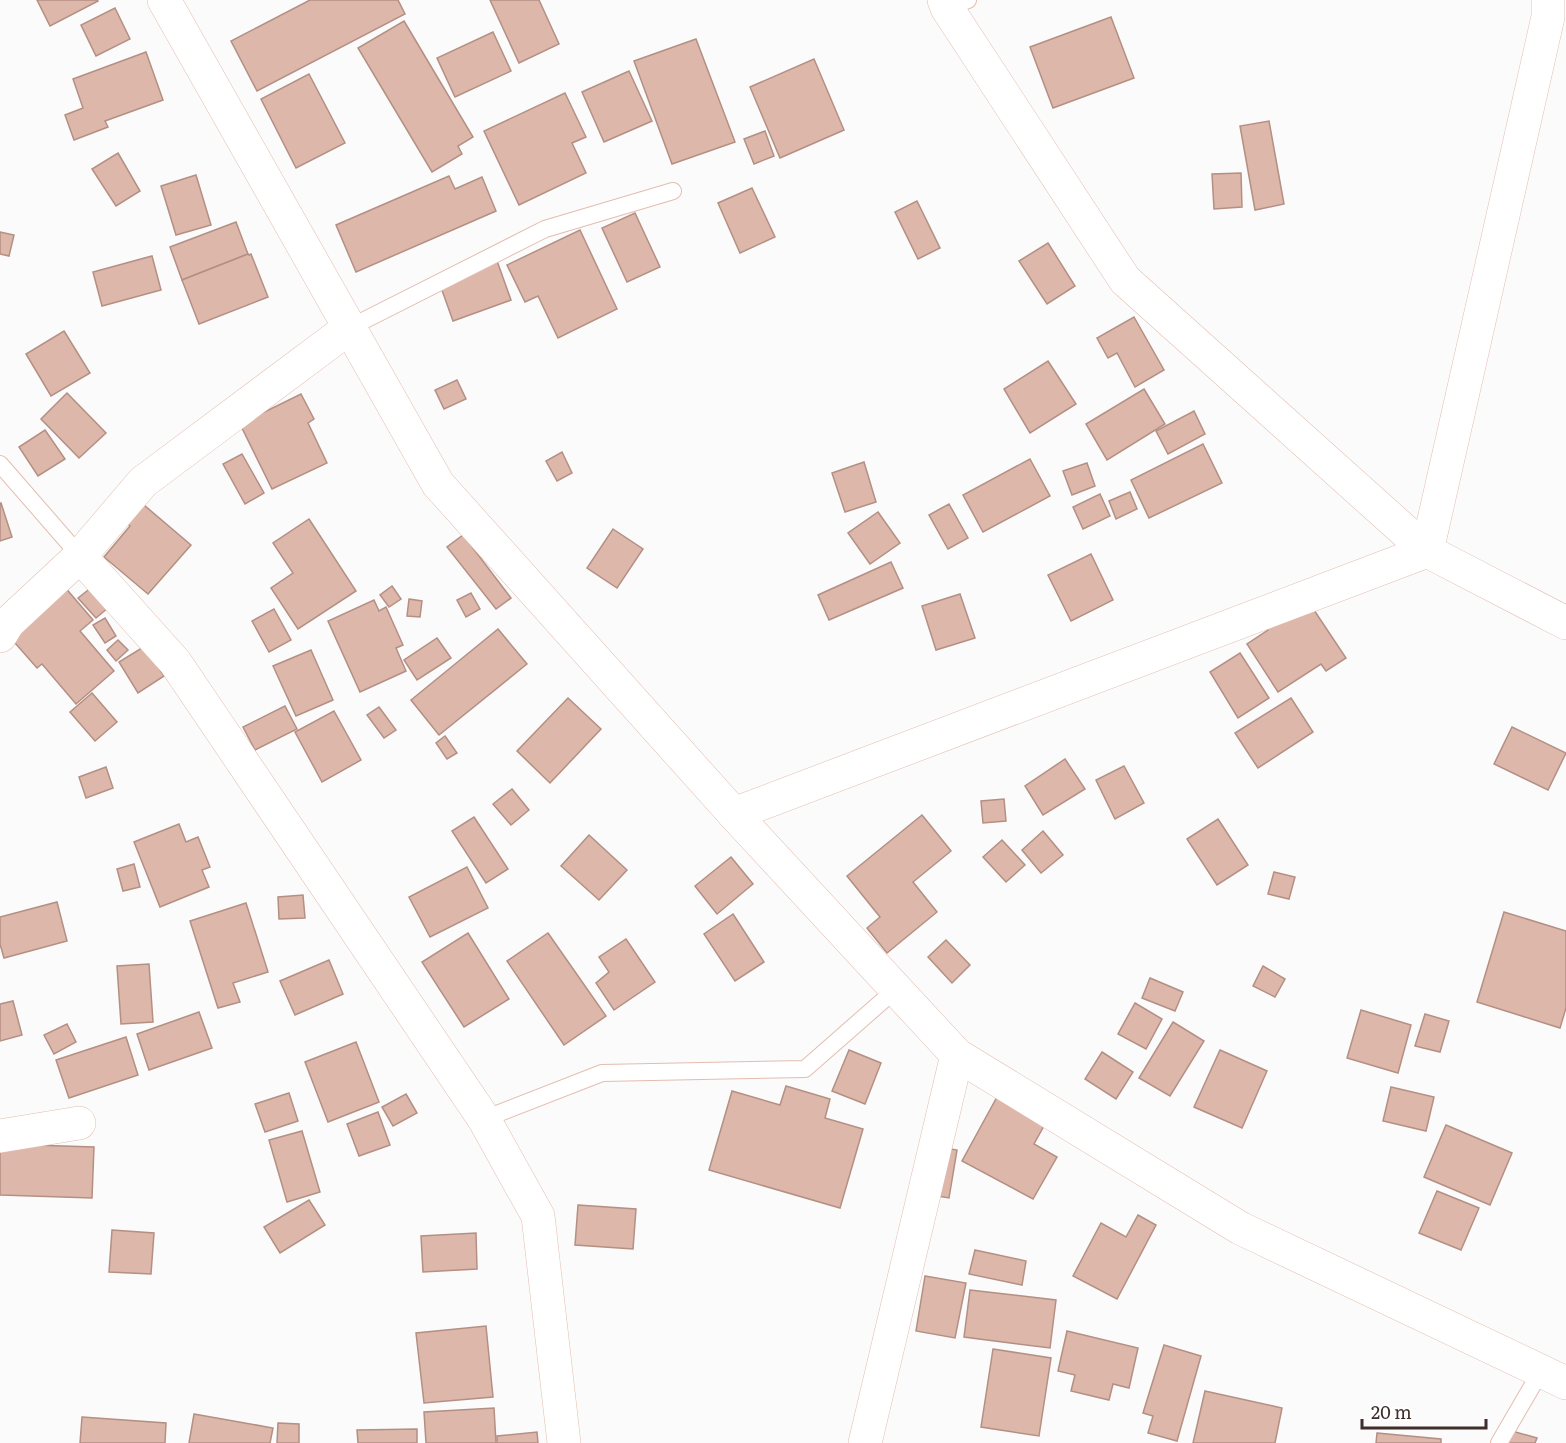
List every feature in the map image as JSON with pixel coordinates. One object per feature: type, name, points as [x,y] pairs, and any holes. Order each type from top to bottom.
[{"type":"street","points":[[164,0],[438,484],[734,814],[957,1055],[1240,1228],[1553,1377]]},
{"type":"street","points":[[1427,551],[1548,17],[1548,0]]},
{"type":"street","points":[[953,3],[1125,280],[1427,551],[1566,623]]},
{"type":"street","points":[[0,636],[8,623],[80,556],[143,482],[349,328]]},
{"type":"street","points":[[734,814],[1427,551]]},
{"type":"street","points":[[80,556],[175,662],[484,1119],[538,1216],[564,1443]]},
{"type":"street","points":[[865,1443],[957,1055]]},
{"type":"street","points":[[0,1136],[79,1123]]},
{"type":"lane","points":[[349,328],[545,228],[673,191]]},
{"type":"lane","points":[[0,465],[80,556]]},
{"type":"lane","points":[[484,1119],[602,1073],[805,1070],[895,990]]},
{"type":"lane","points":[[1499,1443],[1553,1377]]},
{"type":"building","points":[[37,0],[97,0],[98,1],[50,26]]},
{"type":"building","points":[[310,0],[398,0],[405,14],[257,91],[231,41]]},
{"type":"building","points":[[490,0],[539,0],[559,44],[519,63]]},
{"type":"building","points":[[115,8],[130,39],[96,56],[81,25]]},
{"type":"building","points":[[1111,17],[1134,78],[1053,108],[1030,47]]},
{"type":"building","points":[[404,21],[473,137],[458,146],[462,154],[432,172],[358,48]]},
{"type":"building","points":[[493,32],[511,71],[455,97],[437,58]]},
{"type":"building","points":[[696,39],[735,142],[672,164],[634,61]]},
{"type":"building","points":[[146,52],[163,100],[105,121],[108,127],[74,140],[65,115],[83,108],[73,79]]},
{"type":"building","points":[[814,59],[844,130],[780,158],[750,87]]},
{"type":"building","points":[[629,71],[652,121],[604,142],[582,92]]},
{"type":"building","points":[[309,74],[345,143],[296,168],[261,99]]},
{"type":"building","points":[[565,93],[586,137],[572,143],[586,173],[519,205],[484,131]]},
{"type":"building","points":[[1269,121],[1284,204],[1255,210],[1240,126]]},
{"type":"building","points":[[765,131],[774,156],[754,164],[744,139]]},
{"type":"building","points":[[118,153],[140,191],[116,206],[92,169]]},
{"type":"building","points":[[1241,173],[1242,207],[1214,209],[1212,174]]},
{"type":"building","points":[[196,175],[211,225],[176,235],[161,186]]},
{"type":"building","points":[[449,176],[455,189],[482,177],[496,211],[356,272],[336,225]]},
{"type":"building","points":[[752,188],[775,237],[740,253],[718,203]]},
{"type":"building","points":[[917,201],[940,248],[918,259],[895,212]]},
{"type":"building","points":[[635,213],[660,267],[627,282],[602,228]]},
{"type":"building","points":[[236,222],[248,254],[182,280],[170,247]]},
{"type":"building","points":[[580,230],[617,309],[558,338],[538,296],[525,302],[507,265]]},
{"type":"building","points":[[0,232],[14,235],[9,256],[0,254]]},
{"type":"building","points":[[1048,243],[1075,286],[1047,304],[1019,261]]},
{"type":"building","points":[[251,254],[268,297],[199,324],[182,280]]},
{"type":"building","points":[[152,256],[161,290],[102,306],[93,272]]},
{"type":"building","points":[[496,258],[511,300],[453,321],[438,279]]},
{"type":"building","points":[[1134,317],[1164,370],[1135,387],[1117,353],[1108,358],[1097,338]]},
{"type":"building","points":[[64,331],[90,373],[51,396],[26,354]]},
{"type":"building","points":[[1048,361],[1076,404],[1030,433],[1004,389]]},
{"type":"building","points":[[457,380],[466,399],[444,409],[435,390]]},
{"type":"building","points":[[1144,389],[1165,424],[1107,460],[1086,424]]},
{"type":"building","points":[[67,393],[106,433],[79,458],[41,419]]},
{"type":"building","points":[[301,394],[314,419],[308,423],[327,463],[272,489],[240,424]]},
{"type":"building","points":[[1194,411],[1205,434],[1168,454],[1156,431]]},
{"type":"building","points":[[45,430],[65,459],[38,476],[19,447]]},
{"type":"building","points":[[1203,444],[1222,483],[1149,518],[1131,480]]},
{"type":"building","points":[[562,452],[572,473],[557,481],[546,461]]},
{"type":"building","points":[[242,454],[264,493],[245,504],[223,464]]},
{"type":"building","points":[[1030,459],[1050,496],[983,532],[963,495]]},
{"type":"building","points":[[864,462],[876,502],[845,512],[832,473]]},
{"type":"building","points":[[1087,463],[1095,486],[1072,495],[1063,471]]},
{"type":"building","points":[[1130,492],[1137,509],[1116,519],[1109,501]]},
{"type":"building","points":[[131,494],[191,545],[148,594],[104,557],[130,526],[115,512]]},
{"type":"building","points":[[1100,494],[1110,516],[1083,529],[1073,507]]},
{"type":"building","points":[[0,503],[12,537],[0,541]]},
{"type":"building","points":[[949,504],[968,538],[948,549],[929,515]]},
{"type":"building","points":[[878,512],[900,543],[870,564],[848,533]]},
{"type":"building","points":[[309,519],[356,591],[298,629],[271,588],[293,573],[273,543]]},
{"type":"building","points":[[613,529],[643,549],[617,588],[587,568]]},
{"type":"building","points":[[463,535],[511,598],[496,609],[447,547]]},
{"type":"building","points":[[1091,554],[1113,600],[1071,621],[1048,575]]},
{"type":"building","points":[[891,562],[903,588],[829,620],[818,595]]},
{"type":"building","points":[[57,578],[93,620],[80,631],[114,671],[76,704],[42,664],[37,668],[1,627]]},
{"type":"building","points":[[392,586],[401,599],[389,607],[380,595]]},
{"type":"building","points":[[92,587],[109,607],[96,618],[78,598]]},
{"type":"building","points":[[1302,592],[1346,658],[1326,671],[1321,664],[1278,692],[1247,644],[1268,630],[1261,619]]},
{"type":"building","points":[[471,593],[480,609],[466,617],[457,600]]},
{"type":"building","points":[[960,594],[975,638],[936,650],[922,606]]},
{"type":"building","points":[[409,599],[422,601],[420,617],[407,616]]},
{"type":"building","points":[[374,600],[379,611],[386,607],[403,645],[396,648],[406,671],[360,692],[328,621]]},
{"type":"building","points":[[274,609],[291,640],[269,652],[252,621]]},
{"type":"building","points":[[105,618],[116,636],[105,643],[93,625]]},
{"type":"building","points":[[498,629],[527,664],[439,735],[411,700]]},
{"type":"building","points":[[437,638],[451,658],[417,680],[404,660]]},
{"type":"building","points":[[118,640],[128,650],[116,661],[107,650]]},
{"type":"building","points":[[145,646],[164,676],[138,693],[119,662]]},
{"type":"building","points":[[311,650],[333,700],[296,716],[273,666]]},
{"type":"building","points":[[1240,653],[1269,698],[1238,718],[1210,672]]},
{"type":"building","points":[[92,693],[117,722],[95,741],[70,712]]},
{"type":"building","points":[[568,698],[601,729],[550,783],[517,751]]},
{"type":"building","points":[[1291,698],[1313,732],[1258,768],[1235,733]]},
{"type":"building","points":[[285,706],[297,729],[255,750],[243,727]]},
{"type":"building","points":[[379,707],[396,730],[384,738],[367,715]]},
{"type":"building","points":[[334,711],[361,760],[322,782],[295,732]]},
{"type":"building","points":[[1512,727],[1566,753],[1548,790],[1494,764]]},
{"type":"building","points":[[445,736],[457,753],[447,759],[436,743]]},
{"type":"building","points":[[1065,759],[1085,789],[1043,815],[1025,786]]},
{"type":"building","points":[[1124,766],[1144,803],[1115,819],[1096,780]]},
{"type":"building","points":[[106,767],[113,788],[86,798],[79,777]]},
{"type":"building","points":[[512,789],[529,810],[511,825],[493,804]]},
{"type":"building","points":[[1004,799],[1006,821],[983,823],[981,801]]},
{"type":"building","points":[[922,815],[951,851],[913,882],[937,912],[887,953],[867,928],[880,917],[847,876]]},
{"type":"building","points":[[474,817],[508,869],[486,883],[452,831]]},
{"type":"building","points":[[1218,819],[1248,865],[1217,885],[1187,839]]},
{"type":"building","points":[[179,824],[186,842],[198,837],[210,867],[202,870],[209,887],[160,907],[134,842]]},
{"type":"building","points":[[1043,831],[1063,855],[1041,873],[1022,850]]},
{"type":"building","points":[[589,835],[627,870],[599,900],[561,866]]},
{"type":"building","points":[[1002,840],[1025,865],[1006,882],[983,857]]},
{"type":"building","points":[[731,857],[753,884],[717,914],[695,886]]},
{"type":"building","points":[[134,864],[140,887],[123,891],[117,869]]},
{"type":"building","points":[[467,867],[488,908],[430,937],[409,897]]},
{"type":"building","points":[[1274,872],[1295,877],[1289,899],[1268,894]]},
{"type":"building","points":[[303,895],[305,918],[279,919],[278,897]]},
{"type":"building","points":[[57,902],[67,941],[4,958],[0,944],[0,917]]},
{"type":"building","points":[[246,903],[268,972],[233,983],[240,1002],[218,1008],[190,921]]},
{"type":"building","points":[[1504,912],[1566,931],[1566,1008],[1560,1028],[1477,1002]]},
{"type":"building","points":[[733,914],[764,962],[735,981],[704,934]]},
{"type":"building","points":[[468,933],[509,999],[464,1027],[422,962]]},
{"type":"building","points":[[548,933],[606,1016],[564,1045],[507,961]]},
{"type":"building","points":[[626,939],[655,982],[614,1010],[596,983],[609,972],[599,957]]},
{"type":"building","points":[[946,940],[970,965],[952,983],[928,957]]},
{"type":"building","points":[[329,960],[343,994],[295,1015],[280,981]]},
{"type":"building","points":[[149,964],[153,1022],[121,1024],[117,966]]},
{"type":"building","points":[[1263,966],[1285,979],[1275,997],[1253,986]]},
{"type":"building","points":[[1150,978],[1183,992],[1175,1011],[1142,998]]},
{"type":"building","points":[[13,1001],[22,1035],[0,1041],[0,1004]]},
{"type":"building","points":[[1135,1003],[1162,1019],[1146,1049],[1118,1034]]},
{"type":"building","points":[[1361,1010],[1411,1025],[1398,1073],[1347,1058]]},
{"type":"building","points":[[199,1012],[212,1048],[149,1070],[137,1034]]},
{"type":"building","points":[[1425,1014],[1449,1021],[1440,1052],[1415,1046]]},
{"type":"building","points":[[1173,1022],[1204,1041],[1170,1096],[1139,1078]]},
{"type":"building","points":[[67,1024],[76,1042],[54,1054],[44,1035]]},
{"type":"building","points":[[126,1037],[138,1075],[69,1098],[56,1060]]},
{"type":"building","points":[[356,1042],[379,1102],[328,1122],[305,1062]]},
{"type":"building","points":[[849,1050],[881,1063],[865,1104],[832,1091]]},
{"type":"building","points":[[1220,1050],[1267,1071],[1242,1128],[1194,1107]]},
{"type":"building","points":[[1102,1052],[1133,1072],[1116,1099],[1085,1079]]},
{"type":"building","points":[[786,1086],[830,1099],[825,1118],[863,1129],[840,1208],[709,1170],[732,1091],[780,1105]]},
{"type":"building","points":[[1391,1087],[1434,1097],[1426,1131],[1383,1121]]},
{"type":"building","points":[[289,1093],[298,1121],[265,1132],[255,1104]]},
{"type":"building","points":[[406,1094],[417,1113],[393,1126],[382,1107]]},
{"type":"building","points":[[997,1097],[1045,1124],[1034,1144],[1057,1157],[1033,1199],[962,1161]]},
{"type":"building","points":[[378,1112],[390,1145],[359,1156],[347,1124]]},
{"type":"building","points":[[1446,1125],[1512,1153],[1490,1205],[1424,1177]]},
{"type":"building","points":[[302,1131],[320,1192],[287,1202],[269,1140]]},
{"type":"building","points":[[0,1144],[94,1147],[92,1198],[0,1195]]},
{"type":"building","points":[[934,1146],[957,1150],[949,1198],[925,1194]]},
{"type":"building","points":[[1437,1191],[1479,1208],[1461,1250],[1419,1233]]},
{"type":"building","points":[[309,1200],[325,1225],[280,1253],[264,1227]]},
{"type":"building","points":[[578,1205],[636,1209],[633,1249],[575,1245]]},
{"type":"building","points":[[1138,1215],[1156,1225],[1117,1299],[1073,1276],[1101,1223],[1126,1237]]},
{"type":"building","points":[[112,1230],[154,1233],[151,1274],[109,1272]]},
{"type":"building","points":[[476,1233],[477,1269],[423,1272],[421,1236]]},
{"type":"building","points":[[975,1250],[1026,1261],[1022,1285],[969,1274]]},
{"type":"building","points":[[925,1276],[966,1283],[955,1338],[916,1331]]},
{"type":"building","points":[[970,1290],[1056,1300],[1050,1348],[964,1337]]},
{"type":"building","points":[[486,1326],[493,1397],[424,1403],[416,1333]]},
{"type":"building","points":[[1067,1331],[1138,1348],[1129,1388],[1113,1384],[1109,1400],[1071,1391],[1075,1375],[1058,1371]]},
{"type":"building","points":[[1164,1345],[1201,1356],[1177,1441],[1148,1433],[1153,1416],[1143,1413]]},
{"type":"building","points":[[993,1349],[1051,1358],[1039,1436],[981,1427]]},
{"type":"building","points":[[1205,1391],[1282,1408],[1275,1443],[1193,1443]]},
{"type":"building","points":[[494,1408],[496,1443],[426,1443],[424,1412]]},
{"type":"building","points":[[194,1414],[273,1428],[270,1443],[189,1443]]},
{"type":"building","points":[[82,1417],[166,1423],[165,1443],[80,1443]]},
{"type":"building","points":[[278,1423],[299,1424],[299,1443],[277,1443]]},
{"type":"building","points":[[417,1429],[417,1443],[358,1443],[357,1430]]},
{"type":"building","points":[[1505,1429],[1537,1438],[1535,1443],[1501,1443]]},
{"type":"building","points":[[537,1432],[538,1443],[497,1443],[497,1436]]},
{"type":"building","points":[[1377,1433],[1441,1439],[1441,1443],[1376,1443]]}]
